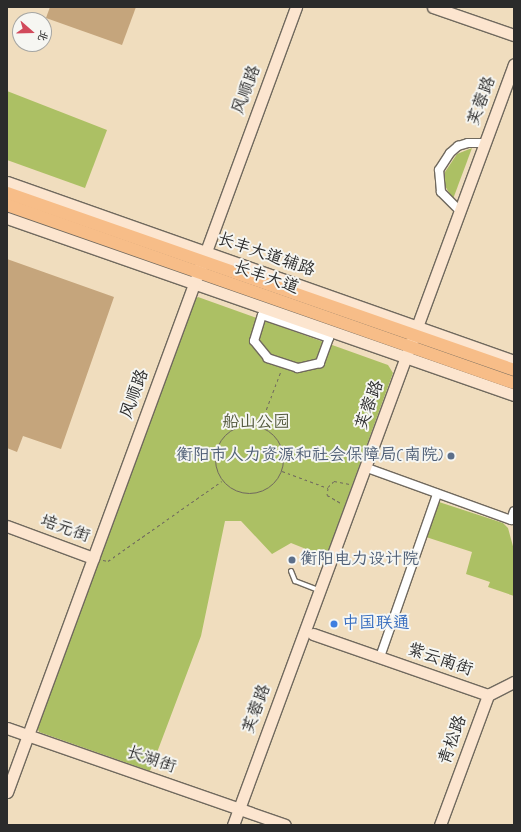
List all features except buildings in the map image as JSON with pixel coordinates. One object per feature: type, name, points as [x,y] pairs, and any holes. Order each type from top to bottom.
[{"type":"main road","name":"长丰大道","points":[[7,193],[198,267],[410,353],[514,383]]},
{"type":"main road","name":"长丰大道","points":[[7,205],[198,267],[418,332],[514,370]]},
{"type":"street","name":"风顺路","points":[[198,267],[291,7]]},
{"type":"street","name":"风顺路","points":[[7,792],[24,736],[90,556],[296,7]]},
{"type":"street","points":[[433,7],[514,35]]},
{"type":"street","name":"芙蓉路","points":[[418,332],[460,211],[514,64]]},
{"type":"street","name":"芙蓉路","points":[[240,814],[350,506],[514,79]]},
{"type":"street","points":[[460,211],[447,201],[441,192],[439,170],[450,152],[458,146],[468,143],[485,143]]},
{"type":"street","name":"长丰大道辅路","points":[[7,182],[198,267]]},
{"type":"street","points":[[7,218],[198,267]]},
{"type":"street","points":[[262,315],[328,338],[320,363],[298,368],[283,365],[268,358],[254,341],[262,315]]},
{"type":"street","points":[[418,332],[514,361]]},
{"type":"street","points":[[410,353],[514,395]]},
{"type":"street","name":"芙蓉路","points":[[233,825],[240,814],[372,472],[410,353]]},
{"type":"street","points":[[372,472],[513,522],[514,511]]},
{"type":"street","points":[[380,657],[437,494]]},
{"type":"street","name":"培元街","points":[[7,527],[90,556]]},
{"type":"street","name":"紫云南街","points":[[313,634],[488,695]]},
{"type":"street","points":[[488,695],[514,682]]},
{"type":"street","name":"青松路","points":[[440,825],[488,695]]},
{"type":"street","name":"长湖街","points":[[7,728],[24,736],[272,825]]},
{"type":"street","name":"长湖街","points":[[7,732],[24,736]]},
{"type":"street","name":"风顺路","points":[[7,774],[24,736]]},
{"type":"street","name":"长湖街","points":[[240,814],[285,825]]},
{"type":"lane","points":[[291,570],[295,581],[320,590]]},
{"type":"path","points":[[259,427],[283,365]]},
{"type":"path","points":[[245,425],[259,427],[268,431],[278,441],[283,455],[281,471],[276,480],[260,492],[245,493],[231,488],[222,480],[215,458],[223,437],[233,429],[245,425]]},
{"type":"path","points":[[281,471],[328,488]]},
{"type":"path","points":[[90,556],[108,561],[222,480]]},
{"type":"path","points":[[350,506],[333,500],[327,495],[328,488],[334,481],[341,481],[358,487]]},
{"type":"green space","points":[[7,91],[107,130],[85,188],[7,160]]},
{"type":"green space","points":[[472,148],[453,199],[445,186],[445,172],[457,154]]},
{"type":"green space","name":"船山公园","points":[[198,297],[388,365],[393,373],[326,557],[291,543],[272,554],[241,521],[225,521],[201,636],[150,771],[39,732],[37,727],[195,299]]},
{"type":"green space","points":[[439,502],[503,523],[508,528],[514,550],[514,596],[488,587],[490,582],[466,574],[472,552],[426,537]]},
{"type":"place","name":"衡阳市人力资源和社会保障局(南院)","points":[[451,456]]},
{"type":"place","name":"衡阳电力设计院","points":[[292,560]]},
{"type":"place","name":"中国联通","points":[[334,624]]}]
